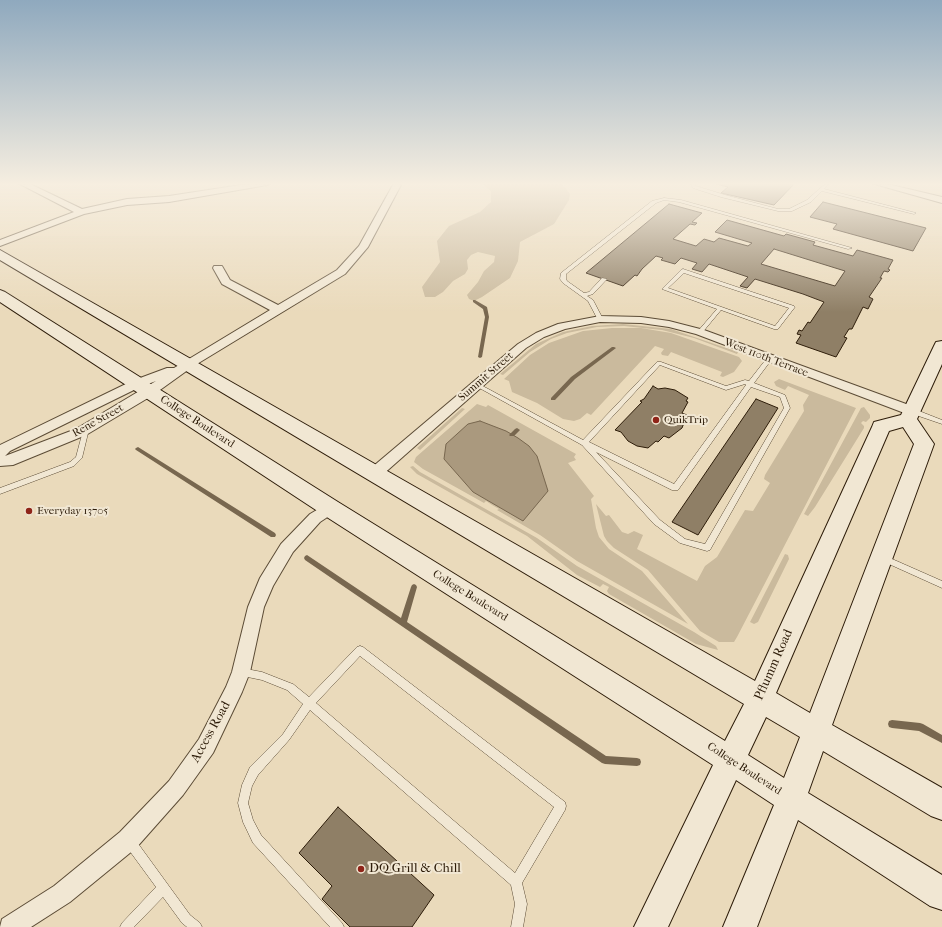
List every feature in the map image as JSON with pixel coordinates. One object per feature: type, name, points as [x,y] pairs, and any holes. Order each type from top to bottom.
[{"type":"main road","points":[[0,254],[942,805]]},
{"type":"main road","name":"College Boulevard","points":[[0,295],[330,508],[942,894]]},
{"type":"main road","points":[[740,927],[791,799],[924,444],[910,415],[942,346]]},
{"type":"main road","name":"Pflumm Road","points":[[652,927],[760,699],[881,427],[910,415]]},
{"type":"street","points":[[0,243],[44,226]]},
{"type":"street","name":"Rene Street","points":[[0,453],[4,448],[143,388],[188,364],[325,283],[345,268],[363,247],[374,226]]},
{"type":"street","points":[[218,268],[226,282],[278,310]]},
{"type":"street","name":"Summit Street","points":[[375,474],[522,346],[540,335],[562,326],[600,319],[616,318]]},
{"type":"street","name":"West 110th Terrace","points":[[616,318],[669,324],[700,332],[910,415]]},
{"type":"street","name":"Rene Street","points":[[0,461],[8,461],[86,429],[143,388]]},
{"type":"street","name":"Access Road","points":[[10,927],[62,894],[128,840],[176,788],[206,746],[241,672],[256,607],[266,583],[287,548],[316,518],[330,508]]},
{"type":"lane","points":[[600,319],[590,300],[565,282],[563,279],[564,273],[622,226]]},
{"type":"lane","points":[[771,226],[850,248]]},
{"type":"lane","points":[[683,271],[792,307],[776,328],[720,308],[665,289],[683,271]]},
{"type":"lane","points":[[584,295],[594,290],[604,279]]},
{"type":"lane","points":[[700,332],[720,308]]},
{"type":"lane","points":[[477,386],[584,443],[675,488],[769,359]]},
{"type":"lane","points":[[659,363],[726,388],[745,382],[783,396],[787,408],[707,548],[683,541],[657,522],[584,443],[659,363]]},
{"type":"lane","points":[[910,415],[942,422]]},
{"type":"lane","points":[[0,491],[72,464],[79,458],[86,429]]},
{"type":"lane","points":[[881,557],[942,585]]},
{"type":"lane","points":[[338,927],[257,839],[248,822],[243,803],[247,785],[254,771],[286,737],[309,703],[360,650],[561,806],[516,882]]},
{"type":"lane","points":[[241,672],[262,676],[290,687],[516,882],[521,904],[517,927]]},
{"type":"lane","points":[[128,840],[186,919],[196,927]]},
{"type":"lane","points":[[126,927],[163,888]]},
{"type":"shaded area","points":[[449,226],[550,226],[520,242],[518,261],[510,278],[474,301],[469,299],[467,295],[478,282],[484,271],[494,262],[495,256],[478,252],[471,255],[467,260],[468,269],[465,274],[453,281],[443,292],[435,297],[425,297],[422,287],[440,262],[437,241]]},
{"type":"shaded area","points":[[623,324],[671,329],[738,352],[737,354],[694,338],[662,330],[624,326],[597,327],[567,333],[551,339],[530,352],[503,375],[500,374],[536,344],[563,332],[592,326]]},
{"type":"shaded area","points":[[612,328],[641,328],[671,333],[739,357],[742,361],[734,372],[723,377],[720,376],[722,372],[671,352],[668,356],[662,355],[661,353],[664,349],[655,346],[591,415],[587,413],[580,419],[574,421],[563,419],[537,403],[512,392],[509,381],[504,379],[530,355],[549,343],[583,331]]},
{"type":"shaded area","points":[[779,379],[856,408],[737,637],[734,642],[719,642],[700,631],[648,570],[614,548],[607,541],[604,536],[596,504],[606,516],[609,515],[622,532],[628,534],[634,531],[643,535],[637,549],[697,581],[705,566],[717,557],[745,510],[753,511],[770,483],[764,479],[765,475],[804,411],[803,405],[809,395],[788,386],[785,390],[776,386],[774,382]]},
{"type":"shaded area","points":[[477,404],[486,407],[488,405],[576,454],[574,457],[576,460],[568,463],[594,496],[591,499],[599,537],[609,549],[642,571],[688,624],[577,561],[540,535],[497,510],[499,509],[486,501],[484,503],[423,469],[414,462],[416,457]]},
{"type":"shaded area","points":[[864,407],[870,415],[870,418],[866,422],[863,421],[861,423],[864,428],[815,507],[808,516],[804,514],[861,408]]},
{"type":"shaded area","points":[[462,408],[465,409],[420,450],[417,448]]},
{"type":"shaded area","points":[[480,421],[506,431],[518,438],[529,446],[537,456],[548,491],[523,521],[473,492],[444,459],[446,444],[468,424]]},
{"type":"shaded area","points":[[413,466],[420,472],[537,538],[577,566],[694,632],[716,646],[718,650],[696,644],[609,594],[607,591],[609,587],[603,584],[600,587],[577,575],[527,536],[417,474],[410,467]]},
{"type":"shaded area","points":[[785,554],[788,555],[789,559],[758,622],[754,624],[750,622]]},
{"type":"building","points":[[642,226],[687,226],[673,239],[696,246],[704,239],[714,242],[719,238],[748,246],[752,243],[715,232],[721,226],[749,226],[784,236],[786,234],[815,242],[813,245],[853,256],[857,250],[893,260],[888,269],[890,270],[888,272],[884,271],[880,278],[882,278],[869,297],[873,299],[868,309],[863,307],[852,329],[849,329],[844,337],[847,338],[836,357],[796,343],[801,335],[797,334],[799,330],[802,331],[808,322],[810,323],[824,302],[803,294],[755,279],[747,288],[740,286],[748,277],[709,264],[702,272],[692,269],[697,263],[681,258],[675,264],[661,260],[663,258],[656,256],[637,276],[635,275],[623,286],[586,273]],"holes":[[[774,249],[845,271],[835,286],[761,264]]]},
{"type":"building","points":[[835,226],[919,226],[926,228],[913,251],[833,229]]},
{"type":"building","name":"QuikTrip","points":[[653,386],[658,389],[665,388],[675,390],[688,398],[686,401],[688,402],[682,413],[687,415],[682,428],[669,438],[664,436],[648,448],[637,446],[628,441],[621,432],[615,430],[642,402],[640,401],[644,399]]},
{"type":"building","name":"QuikTrip","points":[[756,399],[778,408],[698,535],[672,522]]},
{"type":"building","name":"DQ Grill & Chill","points":[[338,807],[434,895],[412,927],[350,927],[322,899],[332,886],[299,853]]},
{"type":"waterway","points":[[474,301],[485,308],[487,317],[480,357]]},
{"type":"waterway","points":[[553,399],[573,378],[614,348]]},
{"type":"waterway","points":[[512,435],[517,430]]},
{"type":"waterway","points":[[138,449],[273,535]]},
{"type":"waterway","points":[[307,558],[605,760],[637,762]]},
{"type":"waterway","points":[[404,621],[414,587]]},
{"type":"waterway","points":[[892,724],[920,727],[942,739]]},
{"type":"place","name":"QuikTrip","points":[[656,420]]},
{"type":"place","name":"Everyday 13705","points":[[29,511]]},
{"type":"place","name":"DQ Grill & Chill","points":[[361,869]]}]
